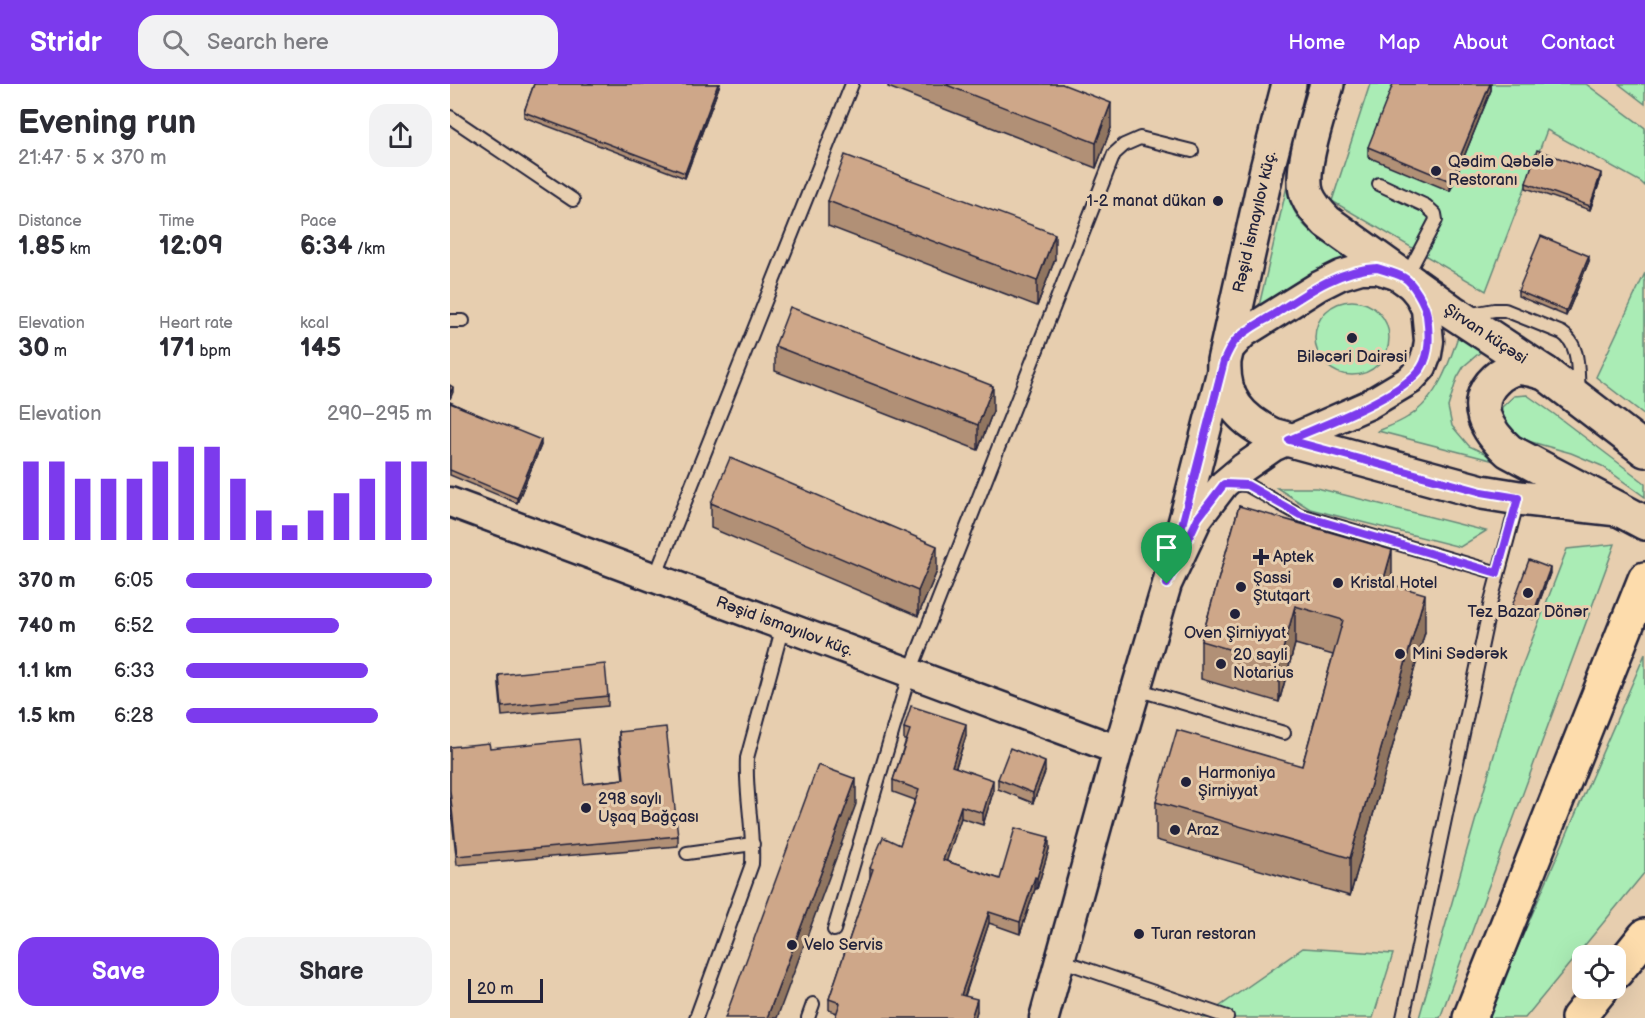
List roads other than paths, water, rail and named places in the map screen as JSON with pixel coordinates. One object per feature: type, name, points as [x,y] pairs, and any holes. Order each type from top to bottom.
[{"type":"highway","points":[[1470,1018],[1645,579]]},
{"type":"highway","points":[[1626,960],[1645,936]]},
{"type":"highway","points":[[1578,1018],[1593,999]]},
{"type":"main road","name":"Rəşid İsmayılov küç.","points":[[1224,361],[1267,169],[1289,84]]},
{"type":"main road","name":"Şirvan küçəsi","points":[[1327,84],[1305,171],[1306,193],[1319,215],[1459,316],[1545,373],[1645,450]]},
{"type":"main road","points":[[1224,361],[1223,373],[1227,392],[1239,412],[1247,421],[1272,435],[1482,492],[1631,516]]},
{"type":"main road","points":[[1545,373],[1516,368],[1501,375],[1490,384],[1484,398],[1483,411],[1488,428],[1509,451],[1631,516]]},
{"type":"street","points":[[1044,1018],[1118,750],[1167,584],[1224,361],[1230,348],[1244,333],[1326,282],[1360,269],[1377,268],[1406,278],[1426,309],[1429,340],[1422,367],[1410,381],[1368,405],[1259,456],[1224,484],[1198,518],[1167,584]]},
{"type":"street","name":"Rəşid İsmayılov küç.","points":[[450,502],[1118,750]]},
{"type":"lane","points":[[655,577],[852,84]]},
{"type":"lane","points":[[450,117],[573,200]]},
{"type":"lane","points":[[834,930],[910,672],[1114,154],[1124,145],[1140,138],[1192,151]]},
{"type":"lane","points":[[1379,184],[1426,206],[1435,214],[1436,220],[1406,278]]},
{"type":"lane","points":[[1459,316],[1505,310],[1570,338],[1575,347],[1580,400]]},
{"type":"lane","points":[[1224,484],[1247,485],[1300,515],[1497,573]]},
{"type":"lane","points":[[1403,1018],[1497,573],[1518,498]]},
{"type":"lane","points":[[696,1018],[752,864],[753,844],[746,779],[747,758],[783,626]]},
{"type":"lane","points":[[1136,689],[1284,733]]},
{"type":"lane","points":[[687,853],[753,844]]},
{"type":"lane","points":[[1060,960],[1227,1017]]},
{"type":"lane","points":[[808,1018],[813,1004]]},
{"type":"place","name":"Qədim Qəbələ Restoranı","points":[[1436,171]]},
{"type":"place","name":"1-2 manat dükan","points":[[1218,201]]},
{"type":"place","name":"Biləcəri Dairəsi","points":[[1352,338]]},
{"type":"place","name":"Aptek","points":[[1261,557]]},
{"type":"place","name":"Kristal Hotel","points":[[1338,583]]},
{"type":"place","name":"Şassi Ştutqart","points":[[1241,587]]},
{"type":"place","name":"Tez Bazar Dönər","points":[[1528,593]]},
{"type":"place","name":"Oven Şirniyyat","points":[[1235,614]]},
{"type":"place","name":"Mini Sədərək","points":[[1400,654]]},
{"type":"place","name":"20 sayli Notarius","points":[[1221,664]]},
{"type":"place","name":"Harmoniya Şirniyyat","points":[[1186,782]]},
{"type":"place","name":"298 saylı Uşaq Bağçası","points":[[586,808]]},
{"type":"place","name":"Araz","points":[[1175,830]]},
{"type":"place","name":"Turan restoran","points":[[1139,934]]},
{"type":"place","name":"Velo Servis","points":[[792,945]]}]
